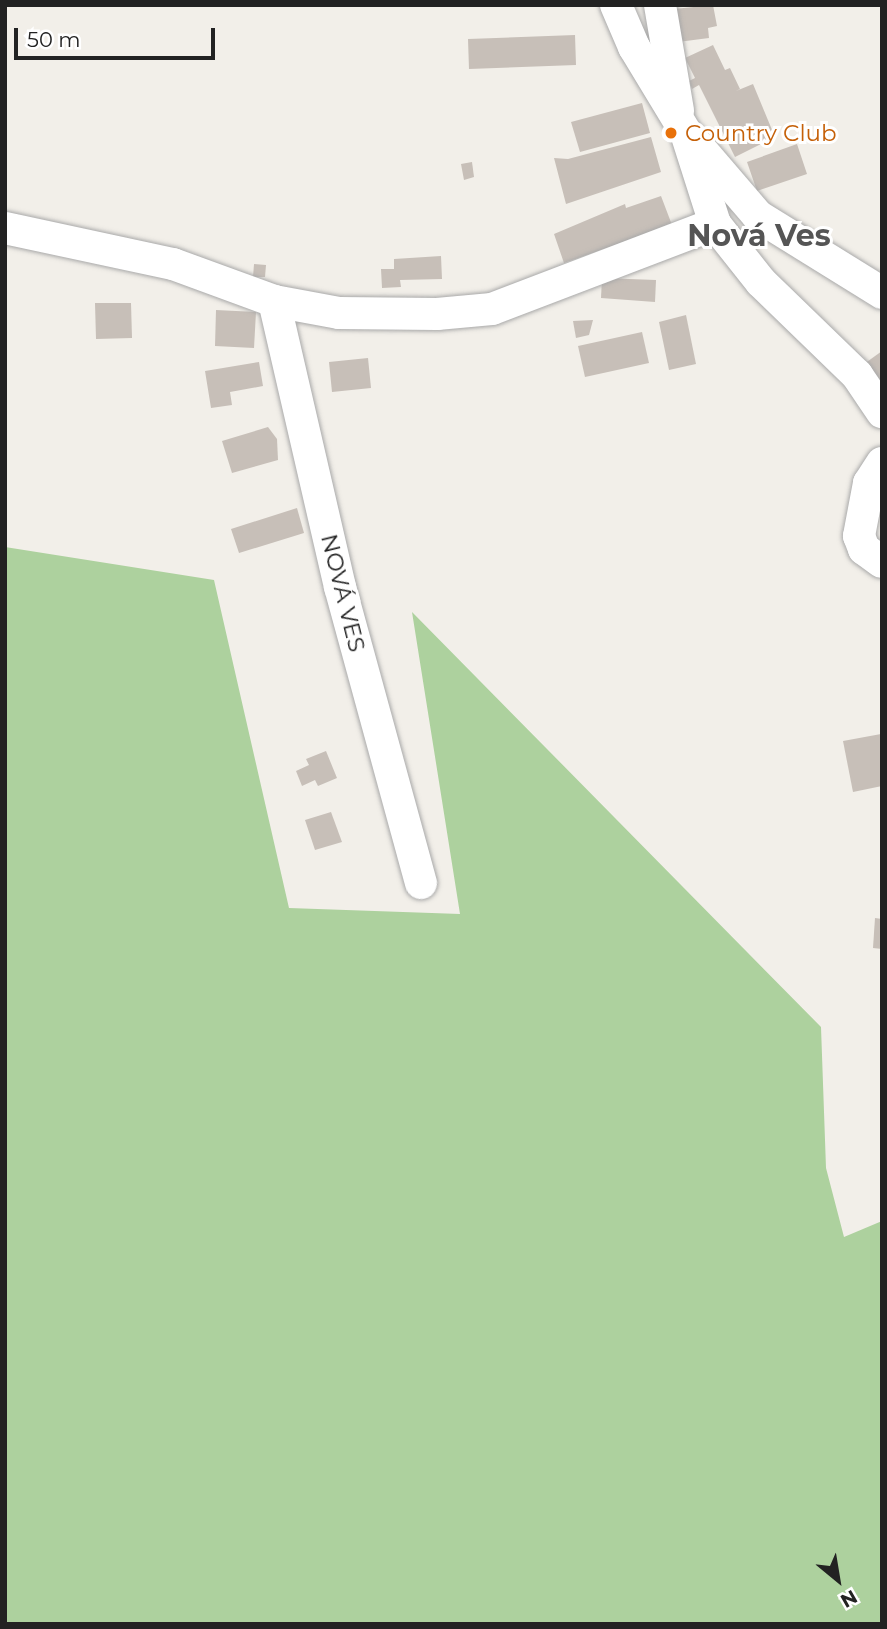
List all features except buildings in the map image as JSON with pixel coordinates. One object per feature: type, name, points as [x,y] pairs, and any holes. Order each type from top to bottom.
[{"type":"street","points":[[617,5],[634,47],[683,127],[758,216],[882,293]]},
{"type":"street","points":[[660,5],[683,127],[715,225],[761,282],[857,375],[882,412]]},
{"type":"street","points":[[5,228],[173,264],[274,301],[339,313],[492,309],[715,225]]},
{"type":"street","name":"NOVÁ VES","points":[[274,301],[340,587],[422,883]]},
{"type":"street","points":[[882,463],[869,483],[859,536],[864,549],[882,562]]},
{"type":"green space","points":[[5,547],[214,580],[289,908],[460,914],[412,612],[821,1027],[826,1168],[844,1237],[882,1221],[882,1624],[5,1624]]},
{"type":"place","name":"Country Club","points":[[671,133]]},
{"type":"district","name":"Nová Ves","points":[[759,236]]}]
